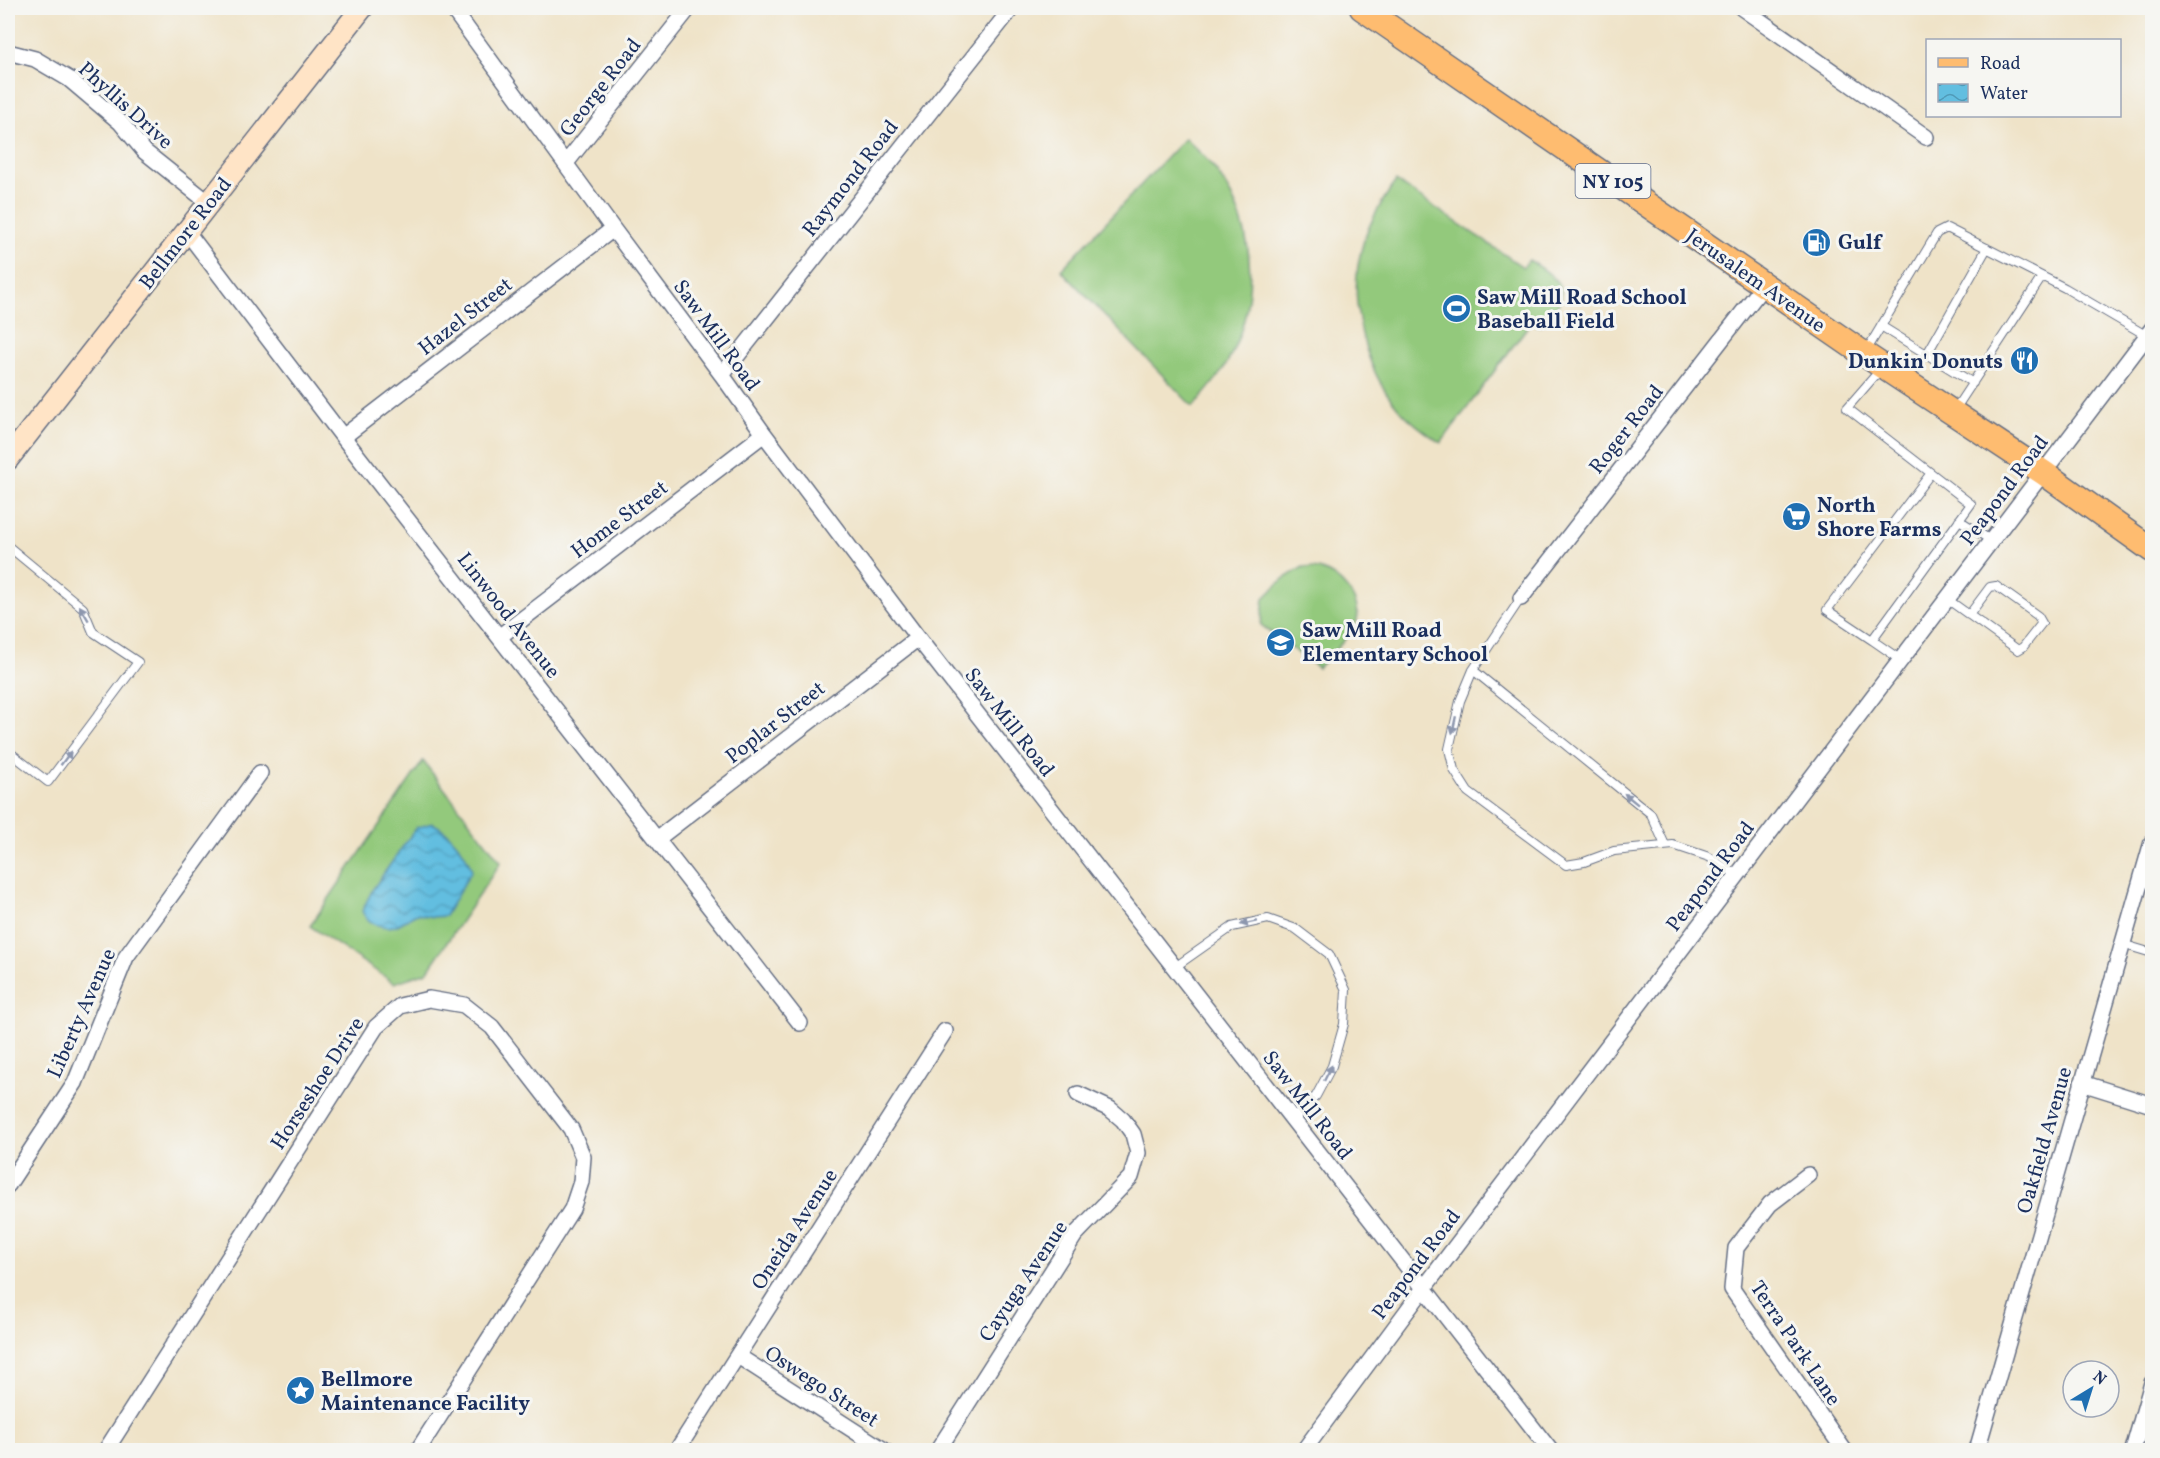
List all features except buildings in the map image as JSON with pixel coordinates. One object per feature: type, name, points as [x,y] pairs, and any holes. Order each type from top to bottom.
[{"type":"main road","name":"Bellmore Road","points":[[8,459],[362,8]]},
{"type":"main road","name":"Jerusalem Avenue","points":[[1362,8],[1764,285],[2044,473],[2152,550]]},
{"type":"street","name":"Saw Mill Road","points":[[452,8],[612,229],[918,638],[1550,1450]]},
{"type":"street","name":"George Road","points":[[566,164],[689,8]]},
{"type":"street","name":"Raymond Road","points":[[722,375],[1011,8]]},
{"type":"street","points":[[1742,8],[1926,137]]},
{"type":"street","name":"Phyllis Drive","points":[[8,52],[35,59],[69,79],[120,122],[145,152],[209,203]]},
{"type":"street","name":"Hazel Street","points":[[343,437],[612,229]]},
{"type":"street","name":"Linwood Avenue","points":[[187,232],[343,437],[800,1023]]},
{"type":"street","name":"Roger Road","points":[[1521,598],[1764,285]]},
{"type":"street","name":"Peapond Road","points":[[1304,1450],[1737,875],[2151,335]]},
{"type":"street","name":"Home Street","points":[[499,637],[764,434]]},
{"type":"street","name":"Poplar Street","points":[[657,839],[918,638]]},
{"type":"street","name":"Liberty Avenue","points":[[8,1185],[75,1083],[126,957],[260,773]]},
{"type":"street","name":"Oakfield Avenue","points":[[1977,1450],[2152,842]]},
{"type":"street","name":"Horseshoe Drive","points":[[106,1450],[376,1027],[400,1006],[429,999],[464,1005],[492,1027],[571,1129],[583,1157],[581,1182],[572,1209],[418,1450]]},
{"type":"street","name":"Oneida Avenue","points":[[677,1450],[945,1031]]},
{"type":"street","points":[[2082,1083],[2152,1105]]},
{"type":"street","name":"Cayuga Avenue","points":[[938,1450],[1075,1235],[1131,1177],[1138,1153],[1132,1134],[1123,1120],[1110,1109],[1078,1094]]},
{"type":"street","name":"Terra Park Lane","points":[[1808,1175],[1770,1204],[1736,1248],[1732,1288],[1844,1450]]},
{"type":"street","name":"Oswego Street","points":[[738,1356],[884,1450]]},
{"type":"street","points":[[2133,1450],[2152,1383]]},
{"type":"lane","points":[[1872,640],[1971,504],[1847,408],[1874,360],[1881,326],[1936,232],[1947,228],[2151,335]]},
{"type":"lane","points":[[1927,354],[1987,248]]},
{"type":"lane","points":[[1953,412],[2042,277]]},
{"type":"lane","points":[[1881,326],[1973,383]]},
{"type":"lane","points":[[1901,660],[1827,610],[1931,473]]},
{"type":"lane","points":[[1959,520],[1992,541]]},
{"type":"lane","points":[[8,546],[83,608],[93,632],[138,662],[48,782],[8,753]]},
{"type":"lane","points":[[1947,599],[1969,615],[2018,650],[2042,623],[2038,616],[1996,586],[1990,587],[1969,615]]},
{"type":"lane","points":[[1521,598],[1473,670],[1460,700],[1449,749],[1454,770],[1468,792],[1566,865],[1584,862],[1614,851],[1673,844],[1709,857],[1737,875]]},
{"type":"lane","points":[[1473,670],[1651,814],[1665,845]]},
{"type":"lane","points":[[1175,968],[1232,927],[1268,919],[1296,929],[1329,954],[1346,990],[1344,1024],[1332,1066],[1316,1096],[1293,1120]]},
{"type":"lane","points":[[2122,944],[2152,953]]},
{"type":"green space","points":[[1185,138],[1212,165],[1232,197],[1241,220],[1250,268],[1245,317],[1237,340],[1227,363],[1193,407],[1061,270]]},
{"type":"green space","name":"Saw Mill Road School Baseball Field","points":[[1396,181],[1523,267],[1529,260],[1553,277],[1560,289],[1559,303],[1555,309],[1540,326],[1531,322],[1441,443],[1408,418],[1386,392],[1368,354],[1358,312],[1357,271],[1361,251],[1375,214]]},
{"type":"green space","points":[[1303,567],[1319,569],[1335,577],[1348,589],[1358,612],[1351,632],[1318,668],[1261,625],[1264,598],[1283,579]]},
{"type":"green space","points":[[423,761],[501,862],[427,972],[394,983],[310,926]]},
{"type":"water","points":[[432,823],[445,831],[456,843],[472,870],[445,916],[433,917],[417,914],[390,927],[371,922],[362,911],[373,889],[416,828]]},
{"type":"place","name":"Gulf","points":[[1817,242]]},
{"type":"place","name":"Saw Mill Road School Baseball Field","points":[[1456,309]]},
{"type":"place","name":"Dunkin' Donuts","points":[[2024,361]]},
{"type":"place","name":"North Shore Farms","points":[[1796,517]]},
{"type":"place","name":"Saw Mill Road Elementary School","points":[[1281,642]]},
{"type":"place","name":"Bellmore Maintenance Facility","points":[[300,1391]]}]
